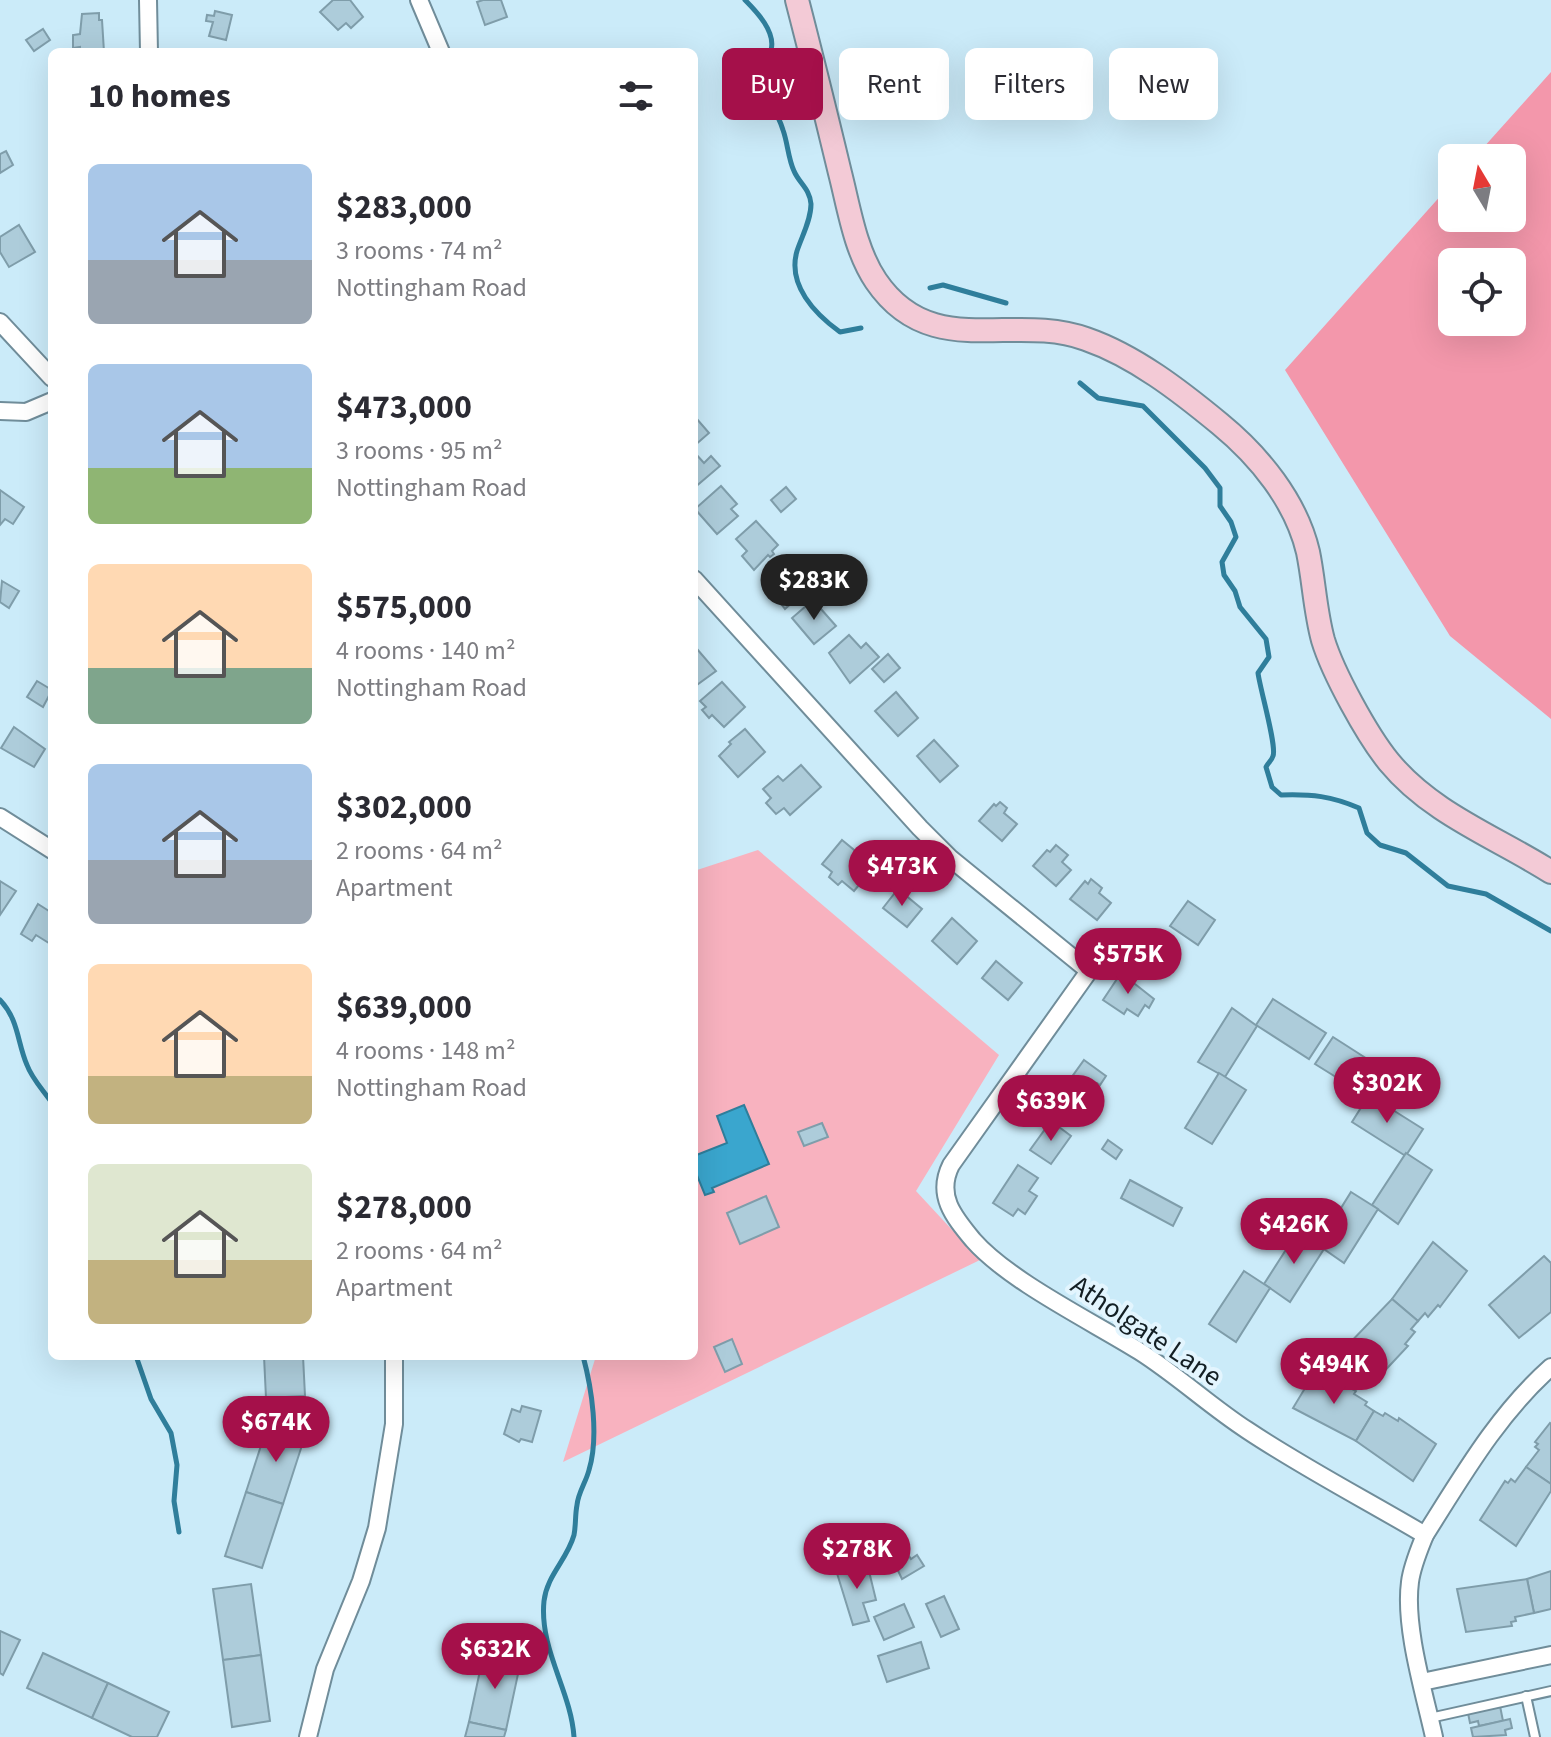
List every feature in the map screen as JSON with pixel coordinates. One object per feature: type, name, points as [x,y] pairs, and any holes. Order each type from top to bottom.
[{"type":"street","points":[[148,0],[149,48]]},
{"type":"street","points":[[419,0],[439,48]]},
{"type":"street","points":[[797,0],[855,235],[875,280],[910,314],[932,324],[958,331],[1035,329],[1085,338],[1152,373],[1242,442],[1274,481],[1301,529],[1308,552],[1317,614],[1332,665],[1389,761],[1432,802],[1551,872]]},
{"type":"street","points":[[0,322],[48,374]]},
{"type":"street","points":[[0,411],[26,412],[48,403]]},
{"type":"street","name":"Atholgate Lane","points":[[698,583],[950,858],[1089,971],[951,1165],[944,1180],[944,1194],[975,1242],[1012,1273],[1143,1354],[1249,1432],[1425,1535]]},
{"type":"street","points":[[0,817],[48,847]]},
{"type":"street","points":[[308,1737],[325,1669],[361,1581],[377,1528],[394,1424],[394,1360]]},
{"type":"street","points":[[1434,1737],[1410,1621],[1410,1578],[1425,1535],[1492,1430],[1532,1383],[1551,1367]]},
{"type":"street","points":[[1422,1682],[1551,1655]]},
{"type":"lane","points":[[1430,1718],[1551,1691]]},
{"type":"lane","points":[[1526,1696],[1535,1737]]},
{"type":"shaded area","points":[[1551,72],[1551,719],[1450,636],[1285,370],[1438,199],[1438,232],[1526,232],[1526,144],[1487,144]]},
{"type":"shaded area","points":[[758,850],[999,1055],[916,1191],[980,1260],[563,1462],[595,1360],[698,1360],[698,870]]},
{"type":"water","points":[[744,1105],[769,1164],[712,1188],[714,1192],[705,1195],[698,1178],[698,1154],[727,1143],[717,1116]]},
{"type":"building","points":[[333,0],[350,0],[363,17],[351,28],[346,23],[338,30],[320,12]]},
{"type":"building","points":[[501,0],[507,17],[485,25],[477,2]]},
{"type":"building","points":[[215,11],[232,15],[226,40],[209,36],[213,22],[206,21],[207,15],[214,16]]},
{"type":"building","points":[[99,13],[104,48],[73,48],[73,35],[80,34],[82,14]]},
{"type":"building","points":[[43,29],[50,40],[34,51],[26,40]]},
{"type":"building","points":[[6,151],[13,165],[0,173],[0,154]]},
{"type":"building","points":[[19,225],[35,252],[9,267],[0,252],[0,237]]},
{"type":"building","points":[[698,420],[709,433],[698,443]]},
{"type":"building","points":[[698,456],[704,463],[711,456],[720,466],[698,485]]},
{"type":"building","points":[[721,486],[737,504],[731,509],[738,516],[717,534],[698,512],[698,506]]},
{"type":"building","points":[[786,487],[796,499],[781,512],[771,500]]},
{"type":"building","points":[[0,490],[24,507],[13,524],[5,519],[0,525]]},
{"type":"building","points":[[756,521],[778,545],[772,551],[774,554],[768,555],[754,570],[742,556],[747,551],[736,539]]},
{"type":"building","points":[[784,561],[796,574],[802,569],[814,583],[785,609],[763,580]]},
{"type":"building","points":[[2,581],[19,591],[9,608],[0,602]]},
{"type":"building","points":[[813,600],[836,626],[814,644],[792,618]]},
{"type":"building","points":[[849,635],[861,648],[866,643],[879,657],[850,683],[829,653]]},
{"type":"building","points":[[698,650],[716,671],[698,684]]},
{"type":"building","points":[[888,654],[900,668],[884,682],[872,669]]},
{"type":"building","points":[[37,681],[48,688],[48,698],[43,707],[27,697]]},
{"type":"building","points":[[722,682],[745,707],[724,727],[712,715],[709,718],[702,710],[706,707],[700,701]]},
{"type":"building","points":[[896,692],[918,718],[898,736],[875,711]]},
{"type":"building","points":[[14,727],[45,749],[34,767],[1,748]]},
{"type":"building","points":[[745,729],[765,752],[738,777],[719,756],[731,744],[729,742]]},
{"type":"building","points":[[934,740],[958,766],[940,782],[917,756]]},
{"type":"building","points":[[801,765],[821,787],[790,815],[784,808],[776,814],[766,803],[771,798],[763,789],[778,776],[783,781]]},
{"type":"building","points":[[1000,802],[1007,808],[1004,813],[1017,824],[1002,841],[979,821],[994,804],[996,806]]},
{"type":"building","points":[[842,840],[859,854],[854,860],[869,873],[854,891],[842,881],[838,885],[829,877],[832,872],[822,864]]},
{"type":"building","points":[[1056,845],[1068,855],[1062,862],[1071,870],[1056,886],[1033,866]]},
{"type":"building","points":[[1091,879],[1102,888],[1099,893],[1111,903],[1097,920],[1070,899],[1085,881],[1088,884]]},
{"type":"building","points":[[0,881],[16,891],[0,915]]},
{"type":"building","points":[[898,889],[922,909],[907,927],[883,908]]},
{"type":"building","points":[[1188,901],[1215,920],[1198,945],[1170,926]]},
{"type":"building","points":[[38,904],[48,910],[48,942],[36,935],[32,941],[21,934]]},
{"type":"building","points":[[952,918],[977,941],[957,964],[932,941]]},
{"type":"building","points":[[996,961],[1022,983],[1008,1000],[982,978]]},
{"type":"building","points":[[1121,973],[1154,999],[1149,1008],[1145,1005],[1138,1016],[1127,1009],[1124,1014],[1103,1000]]},
{"type":"building","points":[[1273,999],[1326,1033],[1309,1059],[1256,1025]]},
{"type":"building","points":[[1232,1008],[1257,1026],[1225,1077],[1198,1062]]},
{"type":"building","points":[[1333,1037],[1386,1071],[1368,1097],[1315,1064]]},
{"type":"building","points":[[1084,1060],[1106,1076],[1081,1105],[1061,1092]]},
{"type":"building","points":[[1219,1073],[1246,1090],[1212,1144],[1185,1128]]},
{"type":"building","points":[[1369,1095],[1423,1129],[1407,1154],[1352,1122]]},
{"type":"building","points":[[1051,1121],[1071,1136],[1051,1164],[1030,1150]]},
{"type":"building","points":[[822,1123],[828,1137],[804,1146],[798,1132]]},
{"type":"building","points":[[1108,1140],[1122,1150],[1116,1159],[1102,1149]]},
{"type":"building","points":[[1406,1153],[1432,1170],[1398,1224],[1372,1205]]},
{"type":"building","points":[[1018,1165],[1038,1178],[1029,1191],[1037,1196],[1025,1214],[1018,1209],[1013,1216],[993,1203]]},
{"type":"building","points":[[1130,1180],[1182,1208],[1173,1226],[1121,1198]]},
{"type":"building","points":[[1351,1192],[1378,1209],[1344,1263],[1318,1245]]},
{"type":"building","points":[[766,1196],[779,1227],[740,1244],[727,1213]]},
{"type":"building","points":[[1298,1231],[1324,1249],[1290,1302],[1264,1284]]},
{"type":"building","points":[[1433,1242],[1467,1271],[1440,1307],[1438,1305],[1428,1317],[1425,1313],[1418,1321],[1392,1299]]},
{"type":"building","points":[[1544,1256],[1551,1263],[1551,1312],[1519,1338],[1489,1305]]},
{"type":"building","points":[[1244,1271],[1270,1288],[1236,1342],[1209,1324]]},
{"type":"building","points":[[1392,1299],[1418,1321],[1411,1329],[1415,1332],[1405,1344],[1408,1346],[1377,1379],[1343,1350]]},
{"type":"building","points":[[732,1339],[742,1364],[725,1372],[714,1347]]},
{"type":"building","points":[[264,1360],[303,1360],[305,1396],[266,1398]]},
{"type":"building","points":[[1316,1370],[1356,1391],[1354,1394],[1374,1411],[1356,1441],[1293,1408]]},
{"type":"building","points":[[522,1406],[541,1411],[532,1442],[521,1439],[519,1442],[504,1434],[512,1409],[520,1412]]},
{"type":"building","points":[[1374,1411],[1398,1421],[1399,1418],[1436,1444],[1413,1481],[1356,1441]]},
{"type":"building","points":[[1550,1423],[1551,1484],[1526,1467],[1539,1450],[1535,1442]]},
{"type":"building","points":[[268,1424],[305,1436],[283,1504],[246,1492]]},
{"type":"building","points":[[1526,1467],[1551,1484],[1551,1491],[1516,1546],[1480,1520],[1505,1481],[1508,1483],[1511,1479],[1515,1482]]},
{"type":"building","points":[[246,1492],[283,1504],[262,1568],[225,1556]]},
{"type":"building","points":[[903,1547],[911,1559],[917,1555],[924,1566],[902,1579],[892,1558],[895,1556],[893,1553]]},
{"type":"building","points":[[867,1563],[876,1600],[863,1603],[869,1621],[853,1625],[836,1570]]},
{"type":"building","points":[[1551,1571],[1551,1609],[1534,1613],[1527,1579]]},
{"type":"building","points":[[1527,1579],[1534,1613],[1515,1617],[1512,1626],[1466,1632],[1457,1589]]},
{"type":"building","points":[[251,1584],[261,1655],[223,1660],[213,1589]]},
{"type":"building","points":[[944,1596],[959,1629],[941,1637],[926,1604]]},
{"type":"building","points":[[904,1604],[914,1627],[884,1640],[874,1617]]},
{"type":"building","points":[[0,1631],[20,1640],[3,1675],[0,1673]]},
{"type":"building","points":[[921,1642],[929,1668],[887,1682],[878,1656]]},
{"type":"building","points":[[484,1652],[521,1660],[506,1730],[469,1722]]},
{"type":"building","points":[[43,1653],[108,1683],[92,1718],[27,1688]]},
{"type":"building","points":[[261,1655],[270,1721],[232,1727],[223,1660]]},
{"type":"building","points":[[108,1683],[169,1712],[157,1737],[132,1737],[92,1718]]},
{"type":"building","points":[[1500,1706],[1503,1721],[1479,1726],[1478,1721],[1470,1723],[1468,1713]]},
{"type":"building","points":[[1510,1719],[1512,1728],[1505,1730],[1506,1735],[1473,1737],[1471,1728]]},
{"type":"building","points":[[469,1722],[506,1730],[504,1737],[465,1737]]},
{"type":"waterway","points":[[745,0],[771,36],[770,54],[759,80],[781,124],[790,161],[811,204],[795,264],[800,287],[821,317],[840,332],[861,328]]},
{"type":"waterway","points":[[930,288],[943,285],[1006,303]]},
{"type":"waterway","points":[[1080,383],[1098,398],[1143,406],[1205,468],[1220,488],[1220,506],[1231,522],[1236,537],[1222,562],[1224,575],[1235,591],[1240,607],[1266,639],[1269,657],[1258,673],[1273,741],[1273,756],[1266,767],[1272,787],[1281,795],[1321,797],[1359,808],[1367,833],[1380,845],[1406,853],[1448,886],[1486,894],[1551,931]]},
{"type":"waterway","points":[[0,1000],[14,1023],[29,1070],[48,1098]]},
{"type":"waterway","points":[[137,1360],[151,1399],[171,1433],[177,1465],[174,1501],[179,1532]]},
{"type":"waterway","points":[[574,1737],[572,1720],[546,1636],[544,1601],[549,1583],[574,1535],[578,1501],[592,1457],[593,1413],[584,1360]]}]
